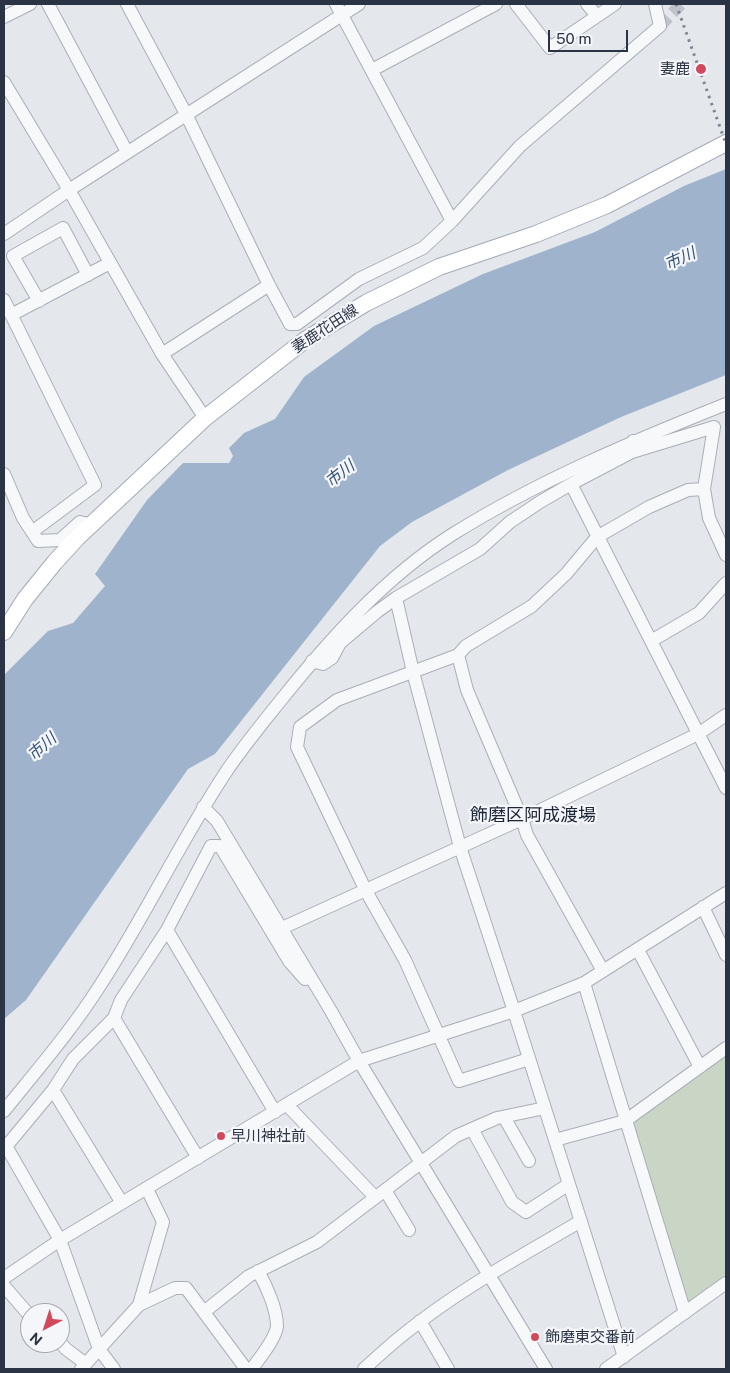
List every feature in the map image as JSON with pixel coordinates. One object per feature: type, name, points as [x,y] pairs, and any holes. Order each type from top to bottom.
[{"type":"main road","name":"妻鹿花田線","points":[[4,632],[25,600],[55,562],[92,525],[205,418],[305,340],[381,295],[439,267],[536,234],[607,205],[726,143]]},
{"type":"street","points":[[4,17],[30,4]]},
{"type":"street","points":[[48,4],[127,152]]},
{"type":"street","points":[[127,4],[186,114],[269,285],[290,324],[297,324],[359,279],[422,248],[452,221],[520,146],[660,26],[655,4]]},
{"type":"street","points":[[4,234],[68,190],[186,114],[339,9],[359,4]]},
{"type":"street","points":[[372,70],[496,4]]},
{"type":"street","points":[[516,4],[550,48],[616,4]]},
{"type":"street","points":[[587,4],[597,16]]},
{"type":"street","points":[[339,9],[452,221]]},
{"type":"street","points":[[4,82],[162,354],[205,418]]},
{"type":"street","points":[[39,301],[13,256],[63,228],[88,275]]},
{"type":"street","points":[[11,315],[110,263]]},
{"type":"street","points":[[162,354],[269,285]]},
{"type":"street","points":[[4,300],[95,485],[32,532]]},
{"type":"street","points":[[4,1111],[70,1029],[100,986],[203,807],[225,773],[312,661],[364,607],[401,573],[452,535],[501,507],[726,404]]},
{"type":"street","points":[[312,661],[323,664],[332,658],[340,643],[378,610],[480,549],[510,522],[632,446],[714,427],[704,490],[709,518],[726,555]]},
{"type":"street","points":[[4,474],[23,518],[38,541],[60,540],[80,522],[92,525]]},
{"type":"street","points":[[571,484],[726,788]]},
{"type":"street","points":[[529,1058],[459,1081],[405,960],[366,891],[297,747],[300,727],[337,700],[458,655],[466,646],[532,606],[566,574],[597,537],[649,507],[688,490],[704,490]]},
{"type":"street","points":[[651,641],[699,613],[726,582]]},
{"type":"street","points":[[396,598],[413,672],[460,846],[624,1357]]},
{"type":"street","points":[[458,655],[467,690],[527,835],[603,971]]},
{"type":"street","points":[[282,928],[522,819],[698,734],[726,715]]},
{"type":"street","points":[[203,807],[217,822],[282,928],[359,1062],[546,1369]]},
{"type":"street","points":[[114,1369],[99,1349],[60,1240],[5,1148],[52,1090],[73,1059],[114,1018],[121,1000],[167,930],[211,846],[220,846],[289,961],[331,1011]]},
{"type":"street","points":[[4,1278],[60,1240],[359,1062],[514,1011],[584,983],[726,893]]},
{"type":"street","points":[[703,907],[726,955]]},
{"type":"street","points":[[167,930],[275,1112]]},
{"type":"street","points":[[638,950],[700,1067]]},
{"type":"street","points":[[584,983],[685,1313]]},
{"type":"street","points":[[114,1018],[198,1158]]},
{"type":"street","points":[[555,1140],[625,1121],[726,1048]]},
{"type":"street","points":[[52,1090],[122,1204]]},
{"type":"street","points":[[287,1105],[380,1193],[409,1230]]},
{"type":"street","points":[[204,1312],[228,1294],[236,1285],[258,1271],[316,1242],[456,1136],[504,1117],[545,1108]]},
{"type":"street","points":[[504,1117],[529,1161]]},
{"type":"street","points":[[472,1129],[512,1202],[526,1212],[569,1184]]},
{"type":"street","points":[[139,1305],[163,1222],[147,1189]]},
{"type":"street","points":[[364,1369],[420,1321],[488,1275],[581,1221]]},
{"type":"street","points":[[70,1353],[84,1367],[139,1305],[175,1288],[186,1288],[251,1369],[271,1342],[277,1327],[267,1288],[258,1271]]},
{"type":"street","points":[[606,1369],[726,1283]]},
{"type":"street","points":[[4,1286],[20,1304]]},
{"type":"street","points":[[420,1321],[448,1369]]},
{"type":"green space","points":[[726,1053],[726,1279],[692,1304],[686,1300],[633,1126],[637,1119]]},
{"type":"water","name":"市川","points":[[726,169],[726,375],[621,417],[508,470],[412,522],[380,546],[215,754],[188,769],[26,1000],[4,1019],[4,675],[48,631],[73,623],[105,586],[95,574],[147,500],[183,463],[229,463],[233,456],[229,448],[244,433],[275,419],[304,377],[374,326],[483,274],[595,232],[684,186]]},
{"type":"tunnel","points":[[660,26],[681,4]]},
{"type":"railway","points":[[676,4],[726,144]]},
{"type":"place","name":"妻鹿","points":[[701,69]]},
{"type":"place","name":"早川神社前","points":[[221,1136]]},
{"type":"place","name":"飾磨東交番前","points":[[535,1337]]},
{"type":"district","name":"飾磨区阿成渡場","points":[[533,815]]}]
